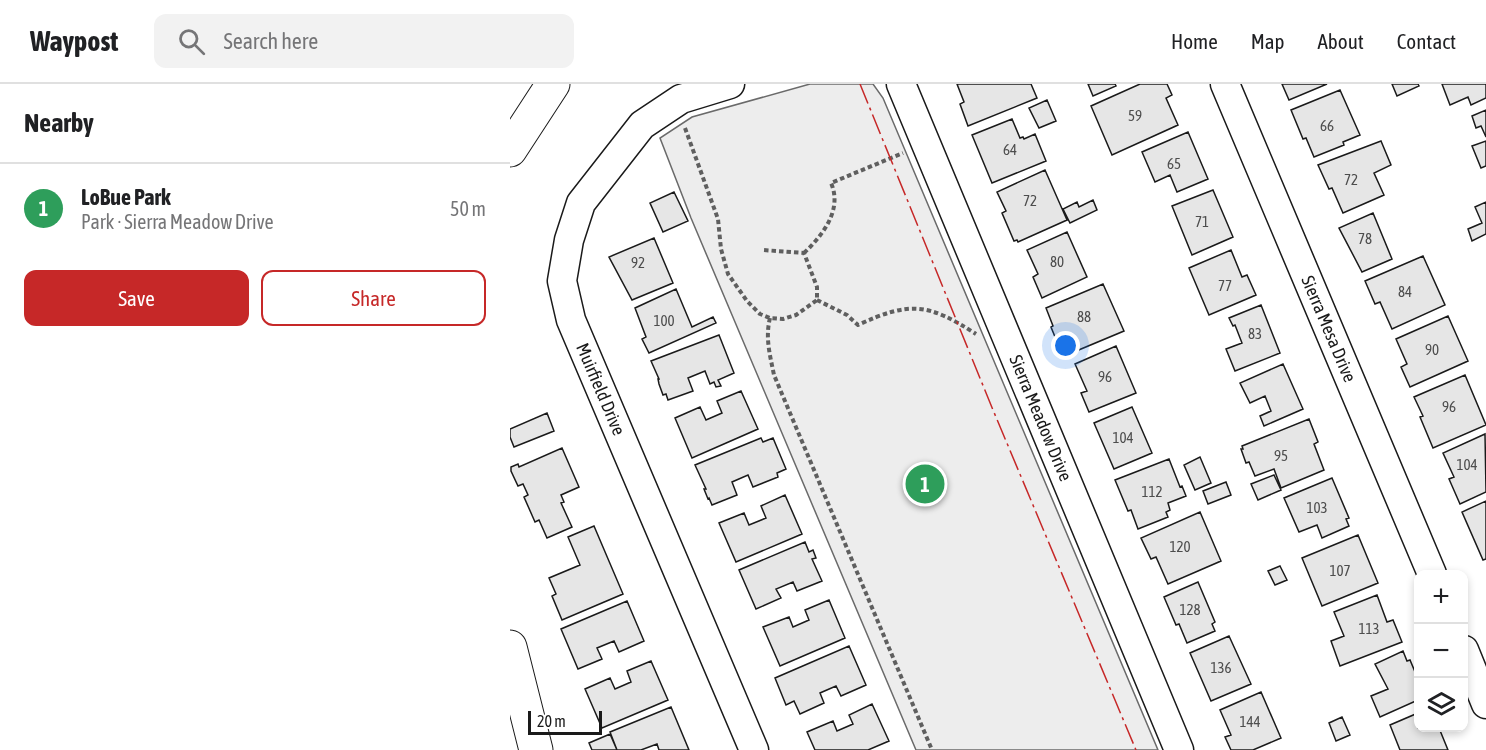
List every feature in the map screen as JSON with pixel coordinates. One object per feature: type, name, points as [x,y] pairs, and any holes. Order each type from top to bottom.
[{"type":"highway","points":[[510,150],[553,84]]},
{"type":"highway","points":[[510,647],[536,750]]},
{"type":"street","name":"Muirfield Drive","points":[[730,84],[681,99],[642,125],[581,202],[569,240],[562,281],[571,320],[754,750]]},
{"type":"street","name":"Sierra Meadow Drive","points":[[901,84],[1179,750]]},
{"type":"street","name":"Sierra Mesa Drive","points":[[1225,84],[1430,570]]},
{"type":"street","points":[[1468,660],[1486,704]]},
{"type":"path","points":[[685,128],[718,219],[721,249],[728,274],[747,301],[760,314],[783,319],[796,315],[817,300]]},
{"type":"path","points":[[804,253],[821,235],[830,221],[834,206],[834,190],[831,183],[903,153]]},
{"type":"path","points":[[763,250],[804,253]]},
{"type":"path","points":[[804,253],[818,287],[817,300]]},
{"type":"path","points":[[817,300],[847,315],[858,325],[898,309],[917,308],[937,312],[980,336]]},
{"type":"path","points":[[770,318],[767,330],[768,348],[774,375],[932,750]]},
{"type":"shaded area","points":[[810,84],[873,84],[883,98],[1158,750],[916,750],[691,218],[660,138],[692,117]]},
{"type":"building","points":[[957,84],[1031,84],[1037,98],[968,126],[960,104],[964,102]]},
{"type":"building","points":[[1088,84],[1115,84],[1116,86],[1093,96]]},
{"type":"building","points":[[1140,84],[1167,84],[1172,95],[1166,98],[1178,125],[1112,155],[1091,106]]},
{"type":"building","points":[[1282,84],[1327,84],[1289,100]]},
{"type":"building","points":[[1392,84],[1418,84],[1419,86],[1397,96]]},
{"type":"building","points":[[1442,84],[1486,84],[1486,98],[1471,105],[1468,97],[1450,105]]},
{"type":"building","points":[[1340,90],[1360,135],[1343,142],[1344,145],[1314,157],[1306,138],[1303,139],[1291,110]]},
{"type":"building","points":[[1047,100],[1056,121],[1039,128],[1029,108]]},
{"type":"building","points":[[1486,110],[1486,137],[1481,126],[1476,128],[1472,116]]},
{"type":"building","points":[[1012,119],[1020,138],[1024,139],[1035,134],[1046,161],[992,183],[972,135]]},
{"type":"building","points":[[1188,132],[1208,179],[1177,192],[1170,175],[1155,182],[1142,152]]},
{"type":"building","points":[[1381,141],[1391,165],[1374,173],[1384,195],[1343,213],[1318,165]]},
{"type":"building","points":[[1486,141],[1486,166],[1481,168],[1472,146]]},
{"type":"building","points":[[1045,170],[1067,220],[1018,242],[1014,241],[1002,213],[1006,211],[997,192]]},
{"type":"building","points":[[1213,190],[1233,237],[1192,255],[1172,206]]},
{"type":"building","points":[[674,192],[688,221],[663,232],[650,203]]},
{"type":"building","points":[[1093,200],[1097,210],[1070,223],[1063,209],[1077,202],[1079,207]]},
{"type":"building","points":[[1486,202],[1486,234],[1472,241],[1468,229],[1482,223],[1475,207]]},
{"type":"building","points":[[1373,213],[1392,259],[1362,272],[1339,228]]},
{"type":"building","points":[[1067,232],[1087,277],[1042,298],[1033,277],[1038,274],[1027,250]]},
{"type":"building","points":[[654,238],[673,283],[632,300],[609,257]]},
{"type":"building","points":[[1231,250],[1242,277],[1247,275],[1256,295],[1209,315],[1189,268]]},
{"type":"building","points":[[1423,256],[1445,305],[1392,329],[1380,302],[1375,304],[1365,281]]},
{"type":"building","points":[[1103,284],[1124,331],[1069,354],[1067,352],[1062,354],[1046,308]]},
{"type":"building","points":[[676,289],[692,327],[713,317],[716,323],[649,353],[642,339],[646,337],[635,308]]},
{"type":"building","points":[[1261,305],[1280,353],[1235,371],[1226,349],[1242,343],[1235,325],[1233,326],[1229,318]]},
{"type":"building","points":[[1448,316],[1468,361],[1410,387],[1401,367],[1407,364],[1396,339]]},
{"type":"building","points":[[719,335],[734,373],[718,380],[721,386],[716,387],[714,382],[710,384],[705,371],[688,378],[693,391],[668,400],[666,394],[663,395],[651,361]]},
{"type":"building","points":[[1116,346],[1136,393],[1089,412],[1081,393],[1087,391],[1075,364]]},
{"type":"building","points":[[1283,364],[1303,409],[1264,426],[1260,416],[1271,411],[1265,396],[1250,403],[1240,383]]},
{"type":"building","points":[[1465,375],[1486,425],[1433,448],[1420,417],[1423,416],[1414,397]]},
{"type":"building","points":[[741,391],[758,429],[692,458],[675,418],[700,407],[706,420],[722,413],[717,401]]},
{"type":"building","points":[[1132,407],[1152,453],[1114,469],[1094,423]]},
{"type":"building","points":[[547,413],[554,431],[514,447],[510,429]]},
{"type":"building","points":[[1309,419],[1318,442],[1314,444],[1324,470],[1281,488],[1274,469],[1255,476],[1249,462],[1246,463],[1242,446]]},
{"type":"building","points":[[1485,434],[1486,492],[1460,504],[1449,479],[1454,477],[1443,453]]},
{"type":"building","points":[[761,438],[763,442],[773,438],[786,469],[777,473],[778,477],[753,487],[748,475],[732,482],[737,495],[712,505],[695,465]]},
{"type":"building","points":[[562,448],[579,487],[561,495],[564,502],[561,503],[572,527],[547,538],[539,520],[535,522],[524,497],[528,495],[523,484],[518,486],[511,467],[518,464],[519,467]]},
{"type":"building","points":[[1200,457],[1211,483],[1195,490],[1184,465]]},
{"type":"building","points":[[1169,459],[1186,496],[1168,503],[1170,510],[1166,512],[1168,517],[1138,529],[1115,480]]},
{"type":"building","points":[[1274,475],[1281,490],[1258,500],[1251,484]]},
{"type":"building","points":[[1332,478],[1349,518],[1346,519],[1349,526],[1322,538],[1317,525],[1299,532],[1284,498]]},
{"type":"building","points":[[1226,482],[1231,495],[1208,504],[1203,491]]},
{"type":"building","points":[[785,495],[802,534],[736,562],[719,523],[744,513],[749,525],[766,518],[761,506]]},
{"type":"building","points":[[1486,501],[1486,559],[1483,560],[1462,512]]},
{"type":"building","points":[[1200,512],[1221,561],[1168,584],[1156,557],[1151,559],[1141,538]]},
{"type":"building","points":[[594,526],[623,594],[562,620],[552,596],[556,594],[549,578],[580,565],[568,537]]},
{"type":"building","points":[[1358,535],[1378,583],[1322,606],[1302,558]]},
{"type":"building","points":[[805,542],[809,552],[813,550],[816,558],[812,559],[822,581],[797,591],[793,582],[776,589],[781,598],[756,609],[739,570]]},
{"type":"building","points":[[1280,566],[1287,580],[1275,585],[1268,571]]},
{"type":"building","points":[[1198,582],[1215,622],[1212,624],[1215,631],[1187,643],[1164,597]]},
{"type":"building","points":[[1377,595],[1387,622],[1393,620],[1402,642],[1340,666],[1331,641],[1344,636],[1334,612]]},
{"type":"building","points":[[829,600],[845,638],[780,666],[763,627],[789,617],[793,627],[809,620],[805,610]]},
{"type":"building","points":[[627,601],[644,641],[619,652],[614,641],[597,648],[602,659],[578,669],[561,629]]},
{"type":"building","points":[[1229,636],[1251,684],[1211,701],[1190,653]]},
{"type":"building","points":[[849,646],[866,685],[841,696],[836,686],[820,693],[824,703],[800,714],[794,701],[786,705],[775,678]]},
{"type":"building","points":[[1403,651],[1414,670],[1414,702],[1380,717],[1371,696],[1388,689],[1375,664]]},
{"type":"building","points":[[651,661],[668,700],[602,728],[585,689],[610,678],[615,689],[631,682],[627,671]]},
{"type":"building","points":[[1261,692],[1281,738],[1253,750],[1231,750],[1225,737],[1231,735],[1220,710]]},
{"type":"building","points":[[872,704],[889,741],[868,750],[815,750],[807,732],[833,721],[837,731],[853,724],[849,715]]},
{"type":"building","points":[[671,707],[689,750],[659,750],[657,744],[641,750],[617,750],[610,732]]},
{"type":"building","points":[[1414,715],[1414,732],[1441,732],[1448,750],[1400,750],[1390,725]]},
{"type":"building","points":[[1342,717],[1350,735],[1336,741],[1329,723]]},
{"type":"building","points":[[610,734],[617,750],[592,750],[589,743]]},
{"type":"power","points":[[860,84],[993,410],[1136,750]]},
{"type":"place","name":"LoBue Park","points":[[925,484]]}]
